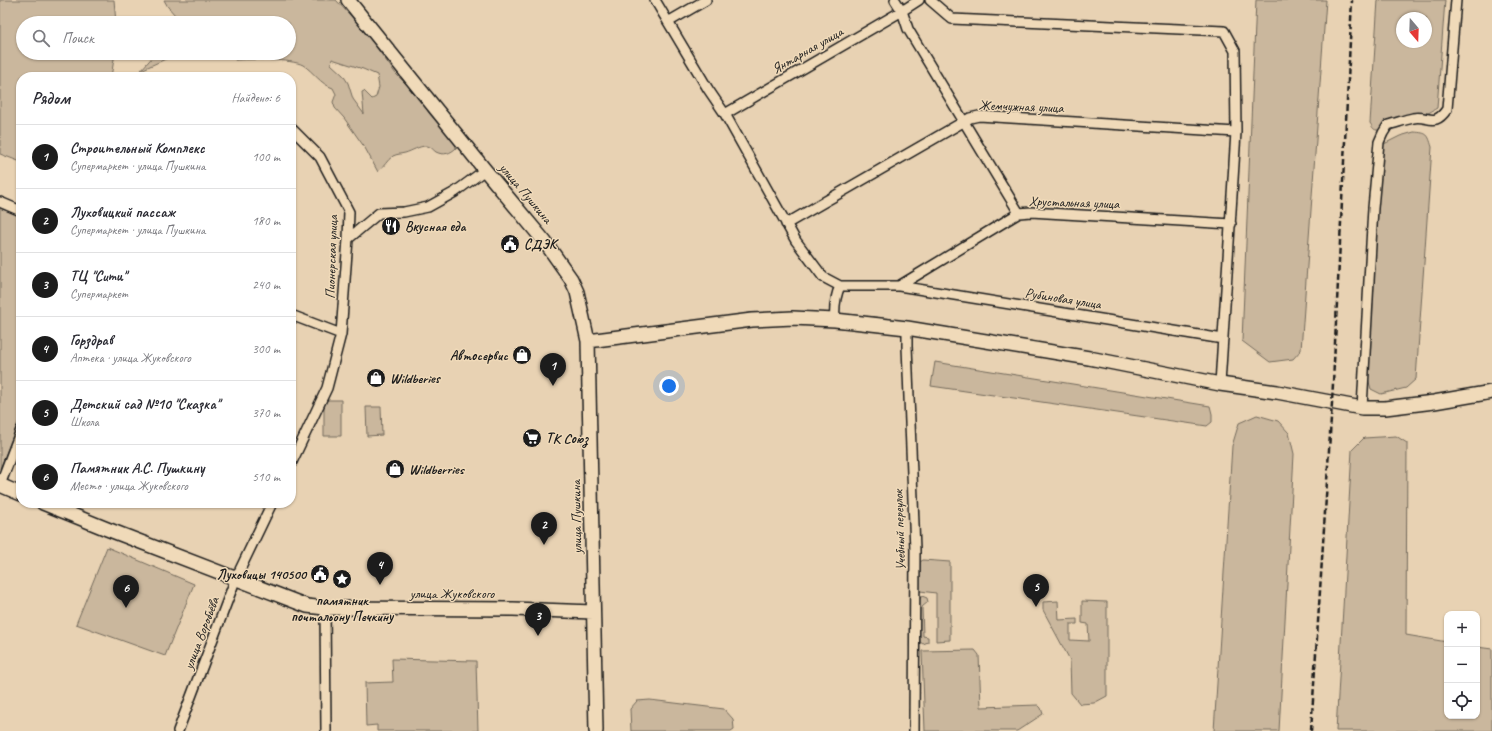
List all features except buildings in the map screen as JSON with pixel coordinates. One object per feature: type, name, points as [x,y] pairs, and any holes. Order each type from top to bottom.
[{"type":"street","name":"улица Пушкина","points":[[348,0],[545,242],[571,279],[577,292],[588,341],[596,731]]},
{"type":"street","points":[[655,0],[708,90],[725,114],[796,241],[823,278],[840,286],[899,286]]},
{"type":"street","points":[[668,22],[706,0]]},
{"type":"street","points":[[895,0],[902,11],[908,29],[1019,213]]},
{"type":"street","name":"Янтарная улица","points":[[725,114],[919,0]]},
{"type":"street","points":[[930,0],[952,19],[1224,31],[1235,50],[1236,132],[1220,384]]},
{"type":"street","points":[[1362,408],[1373,208],[1380,142],[1388,125],[1415,118],[1435,120],[1443,115],[1448,109],[1456,0]]},
{"type":"street","name":"Жемчужная улица","points":[[786,224],[964,120],[979,116],[1236,132]]},
{"type":"street","name":"Пионерская улица","points":[[296,133],[320,157],[349,212],[341,334]]},
{"type":"street","points":[[348,239],[379,213],[404,212],[428,207],[455,192],[486,170]]},
{"type":"street","points":[[0,202],[16,209]]},
{"type":"street","name":"Хрустальная улица","points":[[899,286],[1019,213],[1031,212],[1231,224]]},
{"type":"street","points":[[835,320],[834,309],[836,295],[840,286]]},
{"type":"street","name":"Рубиновая улица","points":[[899,286],[1223,339]]},
{"type":"street","points":[[296,317],[341,334],[327,388],[296,453]]},
{"type":"street","points":[[588,341],[752,320],[793,318],[835,320],[907,328],[1089,358],[1220,384],[1277,392],[1362,408],[1385,408],[1434,402],[1492,392]]},
{"type":"street","name":"Учебный переулок","points":[[907,328],[914,550],[914,731]]},
{"type":"street","points":[[16,443],[0,485],[16,492]]},
{"type":"street","name":"улица Жуковского","points":[[55,508],[307,606],[326,608],[513,609],[593,612]]},
{"type":"street","name":"улица Воробьёва","points":[[178,731],[236,578],[270,508]]},
{"type":"street","points":[[326,608],[326,731]]},
{"type":"shaded area","points":[[0,0],[114,0],[115,16],[16,16],[16,60],[114,60],[112,72],[16,72],[16,160],[0,154]]},
{"type":"shaded area","points":[[164,0],[336,0],[362,28],[396,74],[420,98],[429,113],[456,144],[456,148],[450,153],[442,154],[426,146],[398,154],[389,159],[378,172],[365,148],[335,108],[333,102],[336,94],[333,88],[324,84],[303,65],[270,60],[296,60],[296,16],[176,16]],"holes":[[[332,59],[377,75],[379,87],[376,97],[372,99],[364,91],[362,92],[364,114],[353,99],[348,83],[343,75],[331,64]]]},
{"type":"shaded area","points":[[1256,0],[1326,0],[1301,350],[1293,359],[1270,362],[1242,341]]},
{"type":"shaded area","points":[[1378,0],[1445,0],[1437,108],[1416,119],[1390,129],[1376,130],[1370,123]]},
{"type":"shaded area","points":[[150,60],[163,60],[141,70]]},
{"type":"shaded area","points":[[1414,132],[1427,135],[1432,147],[1416,379],[1406,388],[1381,394],[1371,389],[1367,375],[1376,156],[1384,144],[1400,136]]},
{"type":"shaded area","points":[[0,208],[16,214],[16,428],[0,469]]},
{"type":"shaded area","points":[[935,362],[1210,406],[1212,422],[1207,426],[931,386]]},
{"type":"shaded area","points":[[324,400],[341,400],[341,436],[324,436]]},
{"type":"shaded area","points":[[366,407],[381,407],[382,435],[367,436]]},
{"type":"shaded area","points":[[1257,415],[1278,421],[1289,433],[1294,454],[1279,731],[1214,731],[1232,446],[1239,423]]},
{"type":"shaded area","points":[[1396,436],[1407,443],[1406,635],[1444,641],[1444,719],[1480,719],[1480,647],[1492,649],[1492,731],[1336,731],[1352,450],[1364,438]]},
{"type":"shaded area","points":[[107,547],[194,584],[165,656],[76,624]]},
{"type":"shaded area","points":[[923,560],[950,562],[950,640],[936,641],[936,593],[920,591],[918,589],[920,562]]},
{"type":"shaded area","points":[[922,596],[927,598],[928,602],[922,607],[923,636],[928,637],[928,642],[923,644],[920,642],[918,601]]},
{"type":"shaded area","points":[[1058,601],[1059,620],[1077,619],[1077,624],[1070,624],[1070,640],[1089,641],[1088,624],[1082,623],[1082,601],[1107,602],[1107,696],[1094,703],[1080,704],[1071,693],[1070,660],[1043,610],[1043,602]]},
{"type":"shaded area","points":[[975,650],[979,655],[981,707],[1038,705],[1043,714],[1017,731],[925,731],[922,651]]},
{"type":"shaded area","points":[[392,659],[476,661],[478,731],[377,731],[377,725],[366,726],[365,683],[393,682]]},
{"type":"shaded area","points":[[650,700],[724,709],[733,719],[734,729],[731,731],[631,731],[630,709],[637,701]]},
{"type":"railway","points":[[1311,731],[1332,403],[1352,0]]},
{"type":"place","name":"Вкусная еда","points":[[391,226]]},
{"type":"place","name":"СДЭК","points":[[510,244]]},
{"type":"place","name":"Автосервис","points":[[522,355]]},
{"type":"place","name":"Wildberies","points":[[376,378]]},
{"type":"place","name":"Строительный Комплекс","points":[[553,386]]},
{"type":"place","name":"ТК Союз","points":[[532,438]]},
{"type":"place","name":"Wildberries","points":[[395,469]]},
{"type":"place","name":"Луховицкий пассаж","points":[[544,545]]},
{"type":"place","name":"Луховицы 140500","points":[[320,574]]},
{"type":"place","name":"памятник почтальону Печкину","points":[[342,579]]},
{"type":"place","name":"Горздрав","points":[[380,585]]},
{"type":"place","name":"Детский сад №10 \"Сказка\"","points":[[1036,607]]},
{"type":"place","name":"Памятник А.С. Пушкину","points":[[126,608]]},
{"type":"place","name":"ТЦ \"Сити\"","points":[[538,636]]}]
